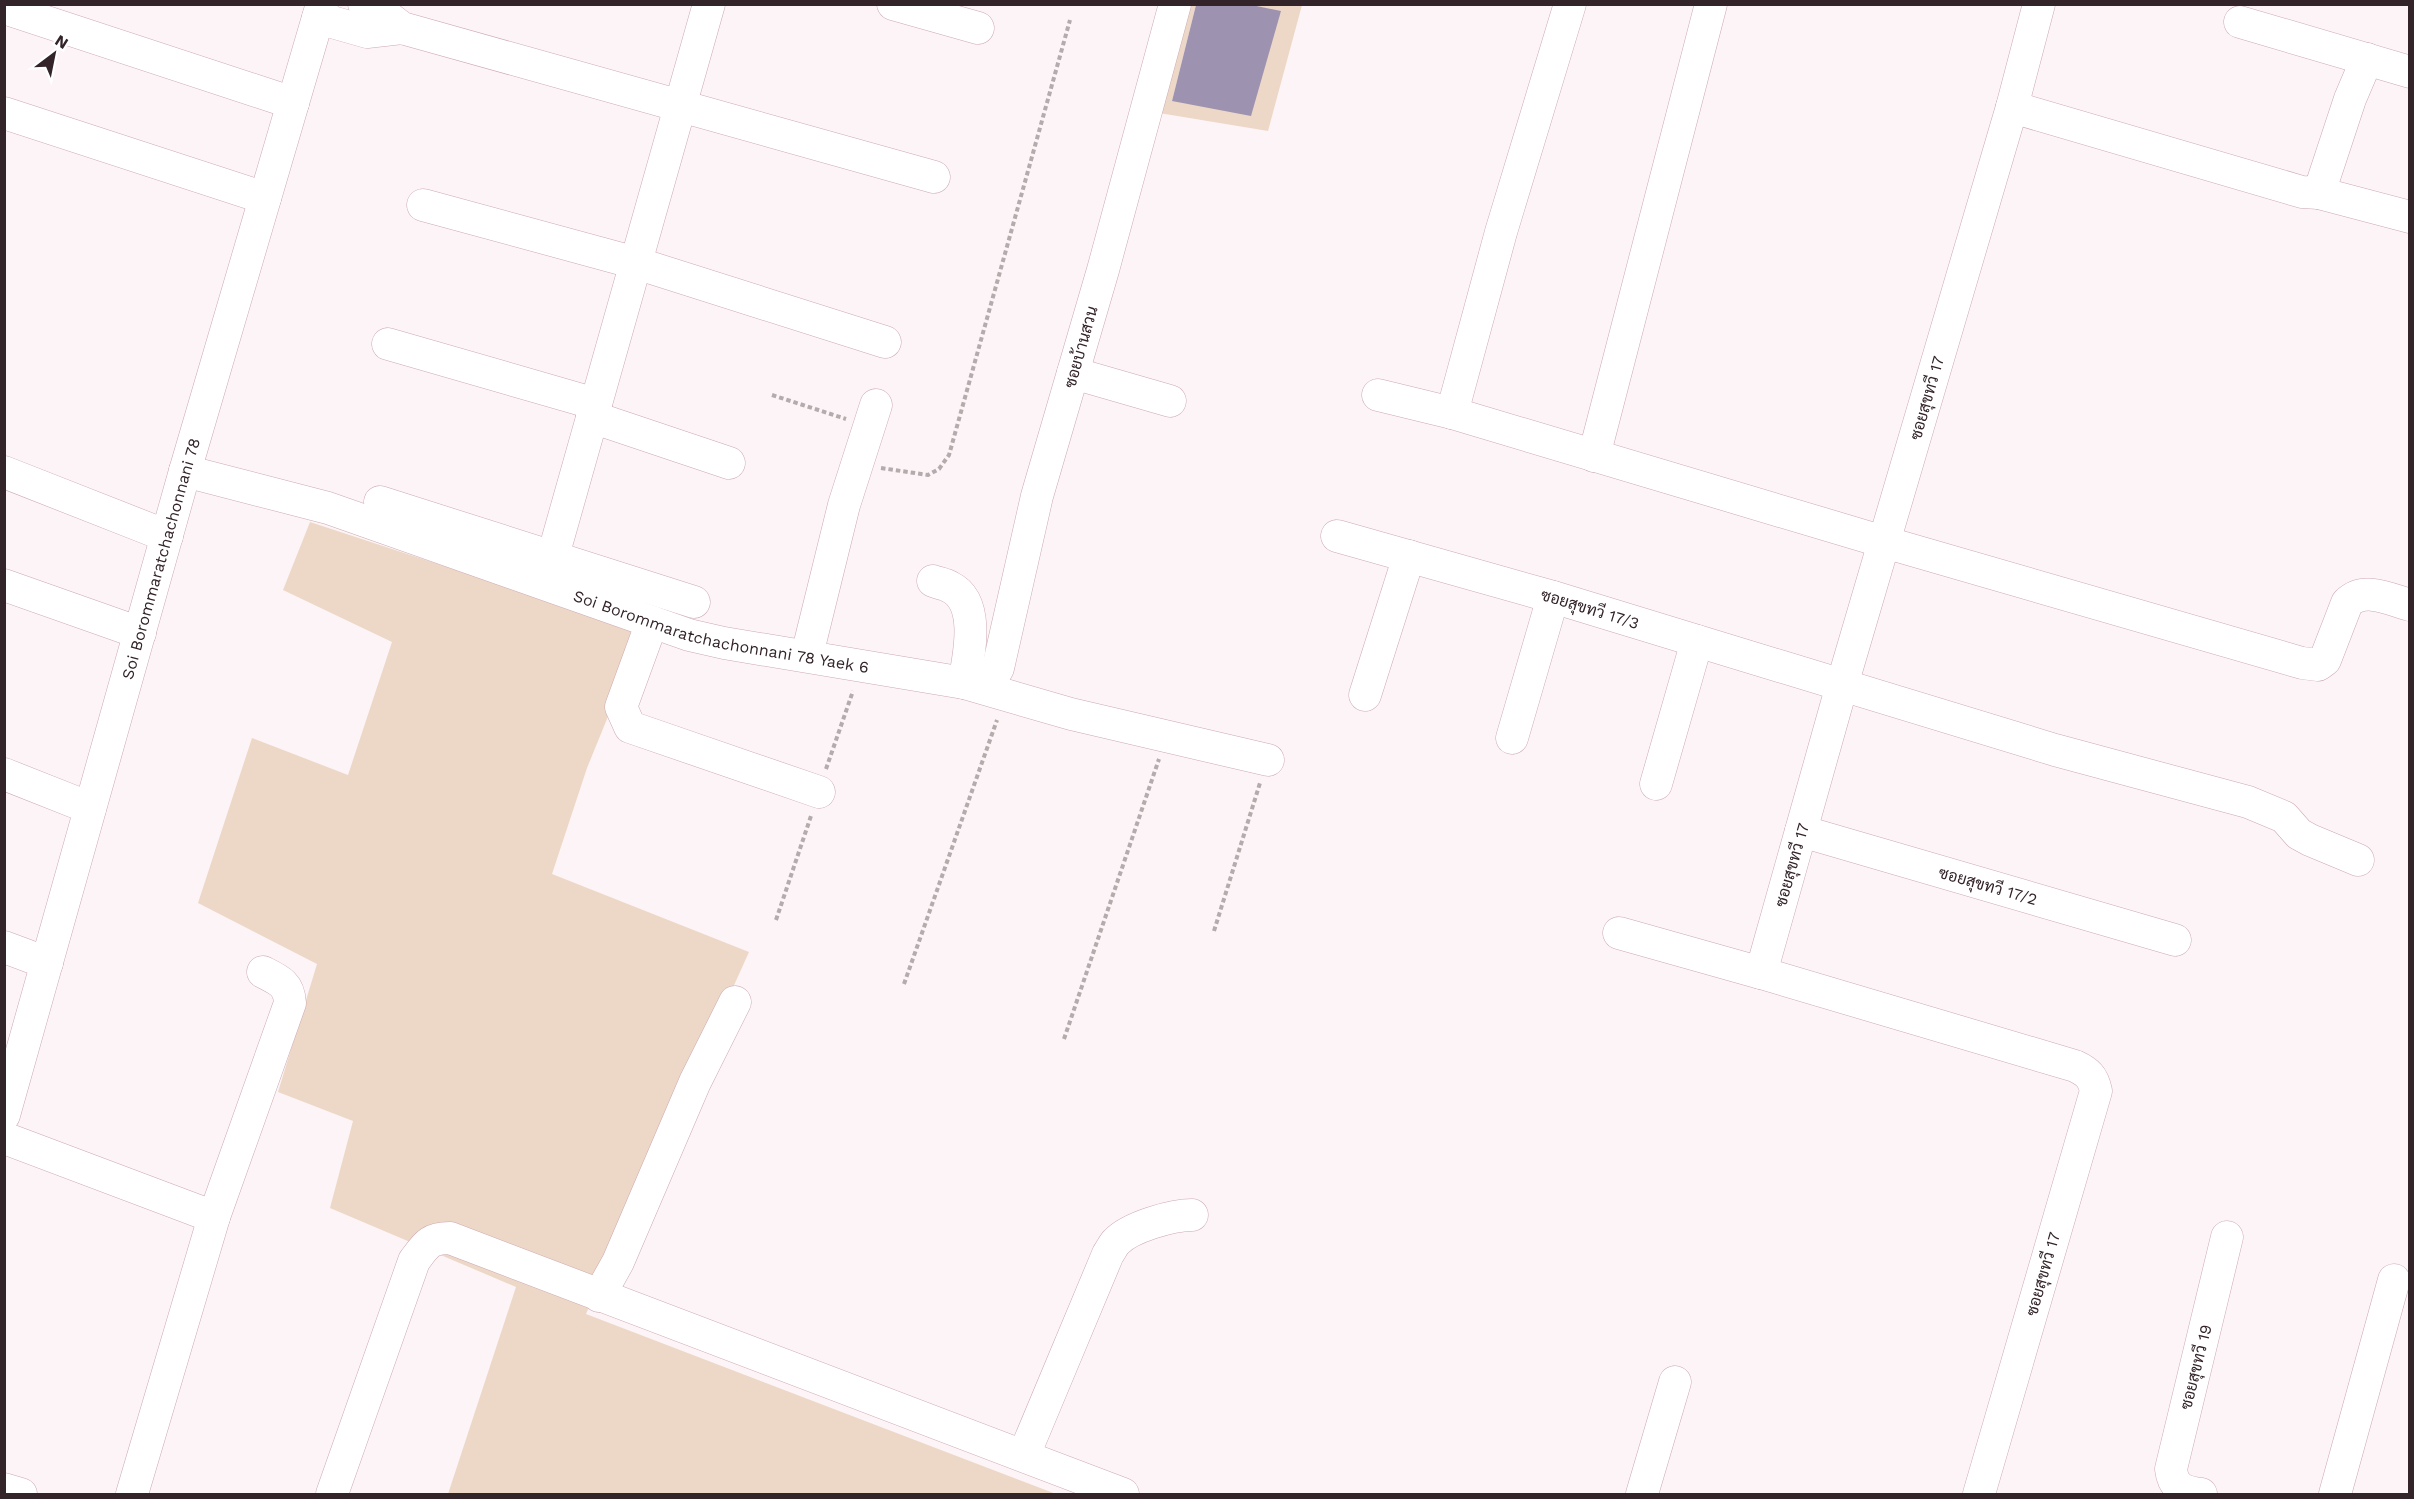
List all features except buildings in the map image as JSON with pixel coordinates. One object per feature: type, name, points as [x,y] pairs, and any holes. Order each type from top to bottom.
[{"type":"street","points":[[364,4],[375,7],[402,28]]},
{"type":"street","points":[[553,556],[709,4]]},
{"type":"street","points":[[893,4],[978,28]]},
{"type":"street","name":"ซอยบ้านสวน","points":[[986,688],[998,668],[1037,496],[1175,4]]},
{"type":"street","points":[[1452,413],[1502,232],[1570,4]]},
{"type":"street","points":[[1594,456],[1711,4]]},
{"type":"street","name":"ซอยสุขทวี 17","points":[[1980,1494],[2096,1091],[2094,1081],[2088,1073],[2075,1066],[1761,973],[1842,685],[2012,107],[2039,4]]},
{"type":"street","points":[[4,8],[57,14],[293,104]]},
{"type":"street","points":[[320,11],[367,32],[402,28],[934,177]]},
{"type":"street","name":"Soi Borommaratchachonnani 78","points":[[4,1115],[185,471],[320,11]]},
{"type":"street","points":[[2240,22],[2409,72]]},
{"type":"street","points":[[2319,193],[2350,99],[2367,58]]},
{"type":"street","points":[[2012,107],[2302,192],[2319,193],[2409,217]]},
{"type":"street","points":[[4,113],[265,198]]},
{"type":"street","points":[[423,205],[636,263],[885,342]]},
{"type":"street","points":[[387,344],[594,411],[729,463]]},
{"type":"street","points":[[1073,373],[1170,401]]},
{"type":"street","points":[[1378,394],[1452,413],[1884,542],[2302,663],[2318,665],[2325,660],[2347,603],[2353,597],[2361,593],[2409,605]]},
{"type":"street","points":[[807,655],[844,505],[873,416]]},
{"type":"street","name":"Soi Borommaratchachonnani 78 Yaek 6","points":[[185,471],[328,508],[689,635],[986,688],[1071,714],[1268,760]]},
{"type":"street","points":[[4,472],[167,536]]},
{"type":"street","points":[[380,502],[693,602]]},
{"type":"street","name":"ซอยสุขทวี 17/3","points":[[1337,536],[1553,597],[2055,750],[2248,802],[2283,817],[2299,834],[2310,840],[2358,860]]},
{"type":"street","points":[[1365,695],[1409,556]]},
{"type":"street","points":[[933,581],[952,587],[964,601],[971,641],[986,688]]},
{"type":"street","points":[[4,585],[140,633]]},
{"type":"street","points":[[1512,738],[1553,597]]},
{"type":"street","points":[[652,622],[621,707],[630,727],[819,792]]},
{"type":"street","points":[[1656,784],[1697,641]]},
{"type":"street","points":[[4,774],[90,808]]},
{"type":"street","name":"ซอยสุขทวี 17/2","points":[[1801,831],[2175,940]]},
{"type":"street","points":[[1619,933],[1761,973]]},
{"type":"street","points":[[4,947],[47,963]]},
{"type":"street","points":[[132,1494],[214,1217],[290,1003],[289,990],[281,981],[263,972]]},
{"type":"street","points":[[598,1296],[618,1262],[695,1082],[735,1002]]},
{"type":"street","points":[[4,1138],[214,1217]]},
{"type":"street","points":[[1024,1455],[1108,1254],[1117,1241],[1137,1230],[1176,1215],[1192,1215]]},
{"type":"street","points":[[332,1494],[414,1261],[425,1246],[436,1238],[450,1238],[1123,1494]]},
{"type":"street","name":"ซอยสุขทวี 19","points":[[2190,1493],[2177,1486],[2172,1478],[2171,1469],[2227,1238]]},
{"type":"street","points":[[2335,1494],[2394,1280]]},
{"type":"street","points":[[1642,1494],[1675,1382]]},
{"type":"street","points":[[4,1489],[21,1494]]},
{"type":"path","points":[[857,464],[928,475],[939,469],[949,455],[1070,20]]},
{"type":"path","points":[[772,395],[873,416]]},
{"type":"path","points":[[904,984],[986,688]]},
{"type":"path","points":[[1064,1039],[1167,736]]},
{"type":"path","points":[[1214,931],[1268,760]]},
{"type":"shaded area","points":[[1163,5],[1196,5],[1172,101],[1281,12],[1252,5],[1302,5],[1268,131],[1135,109]]},
{"type":"shaded area","points":[[1196,5],[1252,5],[1281,11],[1251,116],[1172,101]]},
{"type":"shaded area","points":[[310,522],[632,628],[607,719],[587,768],[552,874],[749,952],[586,1314],[1056,1494],[448,1494],[516,1287],[330,1208],[353,1121],[278,1092],[317,964],[198,903],[252,738],[348,775],[392,642],[283,590]]}]
